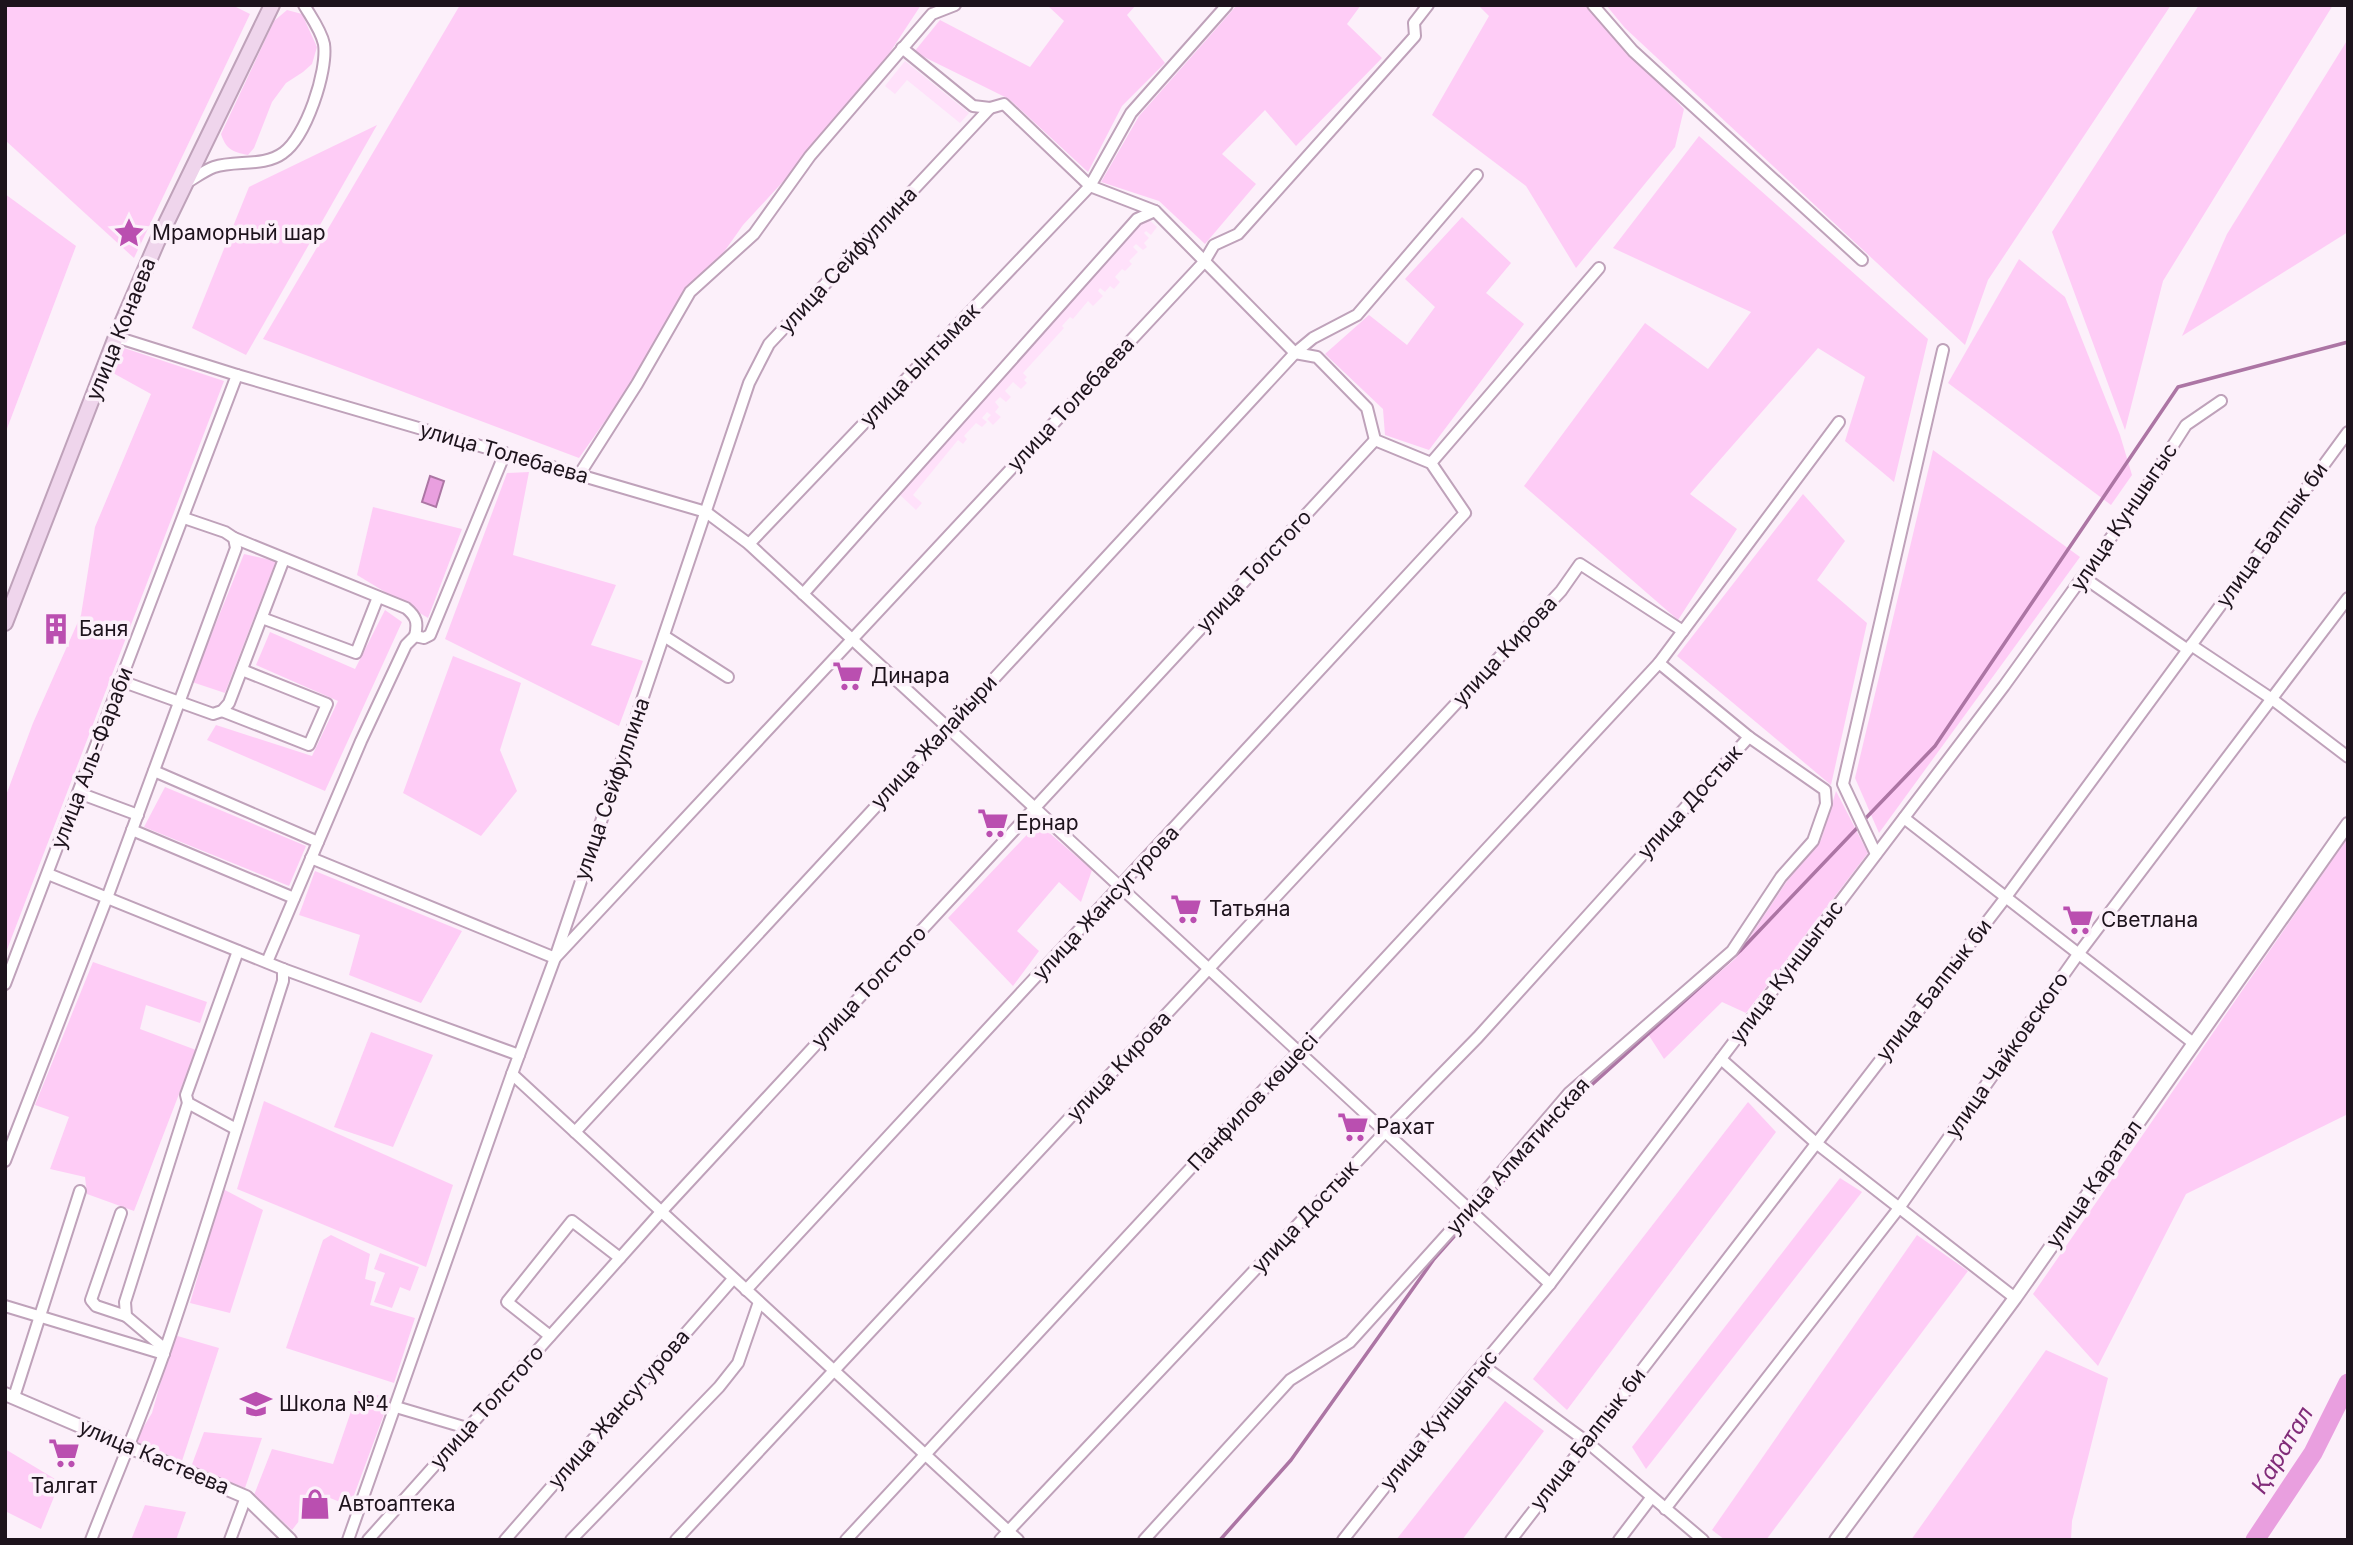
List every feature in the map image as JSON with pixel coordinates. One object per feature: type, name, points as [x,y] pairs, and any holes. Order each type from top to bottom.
[{"type":"main road","name":"улица Конаева","points":[[5,623],[116,337],[186,183],[272,5]]},
{"type":"street","points":[[186,183],[214,167],[258,162],[283,153],[298,134],[314,105],[324,61],[324,43],[304,5]]},
{"type":"street","points":[[579,475],[637,384],[690,292],[754,234],[810,156],[934,10],[955,5]]},
{"type":"street","name":"улица Ынтымак","points":[[750,544],[1090,186],[1131,113],[1227,5]]},
{"type":"street","name":"улица Толебаева","points":[[555,958],[1204,262],[1213,245],[1238,234],[1415,36],[1414,23],[1428,5]]},
{"type":"street","points":[[1593,5],[1633,51],[1862,260]]},
{"type":"street","points":[[902,48],[973,106],[1004,104],[1090,186],[1155,211],[1295,353],[1317,357],[1367,408],[1375,440],[1431,463],[1599,268]]},
{"type":"street","name":"улица Сейфуллина","points":[[348,1540],[555,958],[749,383],[769,344],[990,107]]},
{"type":"street","name":"улица Жалайыри","points":[[575,1132],[1295,353],[1313,338],[1357,315],[1476,175]]},
{"type":"street","points":[[803,594],[1137,219],[1155,211]]},
{"type":"street","name":"улица Толебаева","points":[[116,337],[706,512],[750,544],[1550,1284]]},
{"type":"street","points":[[1876,854],[1843,784],[1943,350]]},
{"type":"street","name":"улица Аль-Фараби","points":[[5,984],[237,375]]},
{"type":"street","name":"улица Куншыгыс","points":[[1343,1540],[1550,1284],[2004,686],[2138,500],[2186,425],[2221,401]]},
{"type":"street","name":"Панфилов көшесі","points":[[846,1540],[1659,663],[1839,422]]},
{"type":"street","name":"улица Балпык би","points":[[1510,1540],[2006,897],[2348,432]]},
{"type":"street","name":"улица Толстого","points":[[368,1540],[661,1212],[1375,440]]},
{"type":"street","points":[[415,636],[424,638],[430,635],[505,453]]},
{"type":"street","name":"улица Жансугурова","points":[[746,1290],[1121,888],[1465,513],[1431,463]]},
{"type":"street","points":[[184,518],[225,532],[406,608],[414,615],[418,624],[415,636],[406,645],[361,741],[267,962]]},
{"type":"street","points":[[5,1161],[138,816],[236,548],[234,538]]},
{"type":"street","points":[[121,681],[213,714],[222,710],[229,703],[284,559]]},
{"type":"street","name":"улица Кирова","points":[[676,1540],[1561,591],[1580,564],[1683,631]]},
{"type":"street","points":[[2083,577],[2272,699],[2348,757]]},
{"type":"street","points":[[262,618],[356,653],[378,597]]},
{"type":"street","name":"улица Чайковского","points":[[1665,1510],[1899,1208],[2079,953],[2348,598]]},
{"type":"street","points":[[664,636],[728,677]]},
{"type":"street","points":[[1659,663],[1749,737]]},
{"type":"street","points":[[222,710],[309,745],[327,704],[242,670]]},
{"type":"street","name":"улица Достык","points":[[1000,1540],[1385,1131],[1478,1037],[1749,737]]},
{"type":"street","name":"улица Алматинская","points":[[1144,1540],[1290,1380],[1350,1342],[1469,1210],[1569,1093],[1732,951],[1781,877],[1813,841],[1826,804],[1825,790],[1749,737]]},
{"type":"street","points":[[154,771],[318,842]]},
{"type":"street","points":[[79,793],[138,816]]},
{"type":"street","points":[[1904,818],[2192,1042]]},
{"type":"street","name":"улица Каратал","points":[[1836,1540],[2015,1298],[2192,1042],[2348,824]]},
{"type":"street","points":[[132,831],[294,898]]},
{"type":"street","points":[[311,858],[555,958]]},
{"type":"street","points":[[48,874],[283,969],[519,1055]]},
{"type":"street","points":[[126,1316],[125,1302],[188,1103],[186,1095],[238,951]]},
{"type":"street","points":[[91,1540],[128,1444],[138,1427],[164,1352],[283,981],[283,969]]},
{"type":"street","points":[[1721,1059],[1816,1143],[2015,1298]]},
{"type":"street","points":[[512,1074],[1018,1540]]},
{"type":"street","points":[[188,1103],[236,1129]]},
{"type":"street","points":[[10,1396],[40,1315],[80,1191]]},
{"type":"street","points":[[121,1213],[91,1300],[96,1306],[126,1316],[164,1352]]},
{"type":"street","points":[[550,1336],[507,1302],[572,1221],[620,1258]]},
{"type":"street","name":"улица Жансугурова","points":[[505,1540],[733,1279]]},
{"type":"street","points":[[571,1540],[719,1387],[738,1363],[759,1302]]},
{"type":"street","points":[[5,1306],[164,1352]]},
{"type":"street","points":[[1482,1365],[1587,1441],[1703,1540]]},
{"type":"street","name":"улица Кастеева","points":[[10,1396],[128,1444],[246,1497],[290,1540]]},
{"type":"street","points":[[396,1408],[467,1428]]},
{"type":"street","points":[[230,1540],[246,1497]]},
{"type":"street","points":[[1619,1540],[1651,1498]]},
{"type":"shaded area","points":[[5,5],[232,5],[250,14],[134,258],[5,140]]},
{"type":"shaded area","points":[[460,5],[921,5],[860,98],[743,225],[579,458],[263,339]]},
{"type":"shaded area","points":[[1047,5],[1136,5],[1127,15],[1165,63],[1122,106],[1088,172],[1009,99],[914,52],[940,20],[1030,67],[1064,21]]},
{"type":"shaded area","points":[[1237,5],[1361,5],[1347,24],[1382,58],[1296,146],[1265,110],[1222,154],[1256,184],[1205,244],[1159,201],[1101,182],[1139,116]]},
{"type":"shaded area","points":[[1478,5],[1586,5],[1684,109],[1675,147],[1576,268],[1526,186],[1432,115],[1489,16]]},
{"type":"shaded area","points":[[1606,5],[2171,5],[1988,280],[1965,345],[1625,28]]},
{"type":"shaded area","points":[[2199,5],[2333,5],[2163,281],[2125,430],[2052,232]]},
{"type":"shaded area","points":[[287,10],[302,14],[317,47],[312,64],[286,83],[272,102],[254,148],[248,155],[238,153],[230,149],[221,134],[274,21]]},
{"type":"shaded area","points":[[2348,39],[2348,232],[2182,336],[2227,234]]},
{"type":"shaded area","points":[[905,61],[969,113],[960,123],[907,80],[895,94],[885,86]]},
{"type":"shaded area","points":[[377,125],[246,355],[192,328],[249,187]]},
{"type":"shaded area","points":[[1699,136],[1928,339],[1894,482],[1845,441],[1865,377],[1818,348],[1690,494],[1737,529],[1678,620],[1524,486],[1645,323],[1708,369],[1751,312],[1613,248]]},
{"type":"shaded area","points":[[5,194],[76,246],[5,434]]},
{"type":"shaded area","points":[[1146,217],[1157,227],[1151,235],[1146,231],[1144,233],[1149,238],[1144,243],[1147,247],[1143,250],[1136,244],[1133,247],[1138,252],[1129,261],[1132,264],[1125,271],[1122,269],[1115,277],[1120,282],[1114,289],[1110,286],[1105,292],[1100,288],[1098,291],[1103,296],[1093,306],[1088,301],[1073,319],[1070,317],[1062,326],[1064,328],[1023,373],[1027,377],[1024,380],[1027,383],[1021,389],[1013,382],[1005,391],[1011,397],[1006,402],[1000,397],[995,402],[999,407],[995,412],[1001,417],[993,425],[987,419],[991,415],[987,412],[982,418],[987,422],[982,427],[976,423],[964,436],[967,439],[963,444],[958,440],[913,495],[922,503],[916,510],[899,494]]},
{"type":"shaded area","points":[[1462,217],[1511,263],[1486,293],[1524,324],[1429,450],[1385,435],[1383,409],[1325,354],[1369,315],[1407,345],[1435,307],[1405,279]]},
{"type":"shaded area","points":[[2019,259],[2065,297],[2120,435],[2132,475],[2111,505],[1948,383]]},
{"type":"shaded area","points":[[124,348],[224,381],[5,955],[5,798],[33,723],[81,615],[95,527],[151,394],[113,373]]},
{"type":"shaded area","points":[[1933,450],[2080,557],[1879,833],[1855,778]]},
{"type":"shaded area","points":[[529,472],[513,555],[616,585],[591,645],[643,661],[619,726],[445,639],[507,473]]},
{"type":"shaded area","points":[[430,476],[444,481],[436,507],[422,502]]},
{"type":"shaded area","points":[[1803,494],[1845,541],[1817,580],[1867,623],[1831,785],[1677,656]]},
{"type":"shaded area","points":[[373,507],[462,529],[428,618],[357,575]]},
{"type":"shaded area","points":[[244,554],[276,561],[225,693],[192,682]]},
{"type":"shaded area","points":[[385,610],[402,622],[325,791],[207,740],[216,725],[312,756],[338,701],[256,665],[270,632],[355,669]]},
{"type":"shaded area","points":[[453,656],[521,683],[500,750],[517,791],[481,836],[403,793]]},
{"type":"shaded area","points":[[165,787],[306,846],[289,886],[144,827]]},
{"type":"shaded area","points":[[1836,791],[1868,853],[1746,1013],[1722,1002],[1664,1059],[1648,1034],[1736,958],[1789,878],[1821,840]]},
{"type":"shaded area","points":[[1038,823],[1092,870],[1081,902],[1059,882],[1017,931],[1039,951],[1013,986],[948,918]]},
{"type":"shaded area","points":[[2348,837],[2348,1114],[2186,1194],[2098,1366],[2033,1294]]},
{"type":"shaded area","points":[[315,871],[462,931],[421,1003],[349,975],[360,935],[299,915]]},
{"type":"shaded area","points":[[93,962],[207,1002],[200,1023],[146,1005],[140,1029],[196,1050],[134,1211],[87,1194],[85,1177],[50,1169],[69,1117],[35,1105]]},
{"type":"shaded area","points":[[371,1032],[433,1055],[393,1147],[334,1127]]},
{"type":"shaded area","points":[[264,1101],[453,1185],[426,1267],[237,1189]]},
{"type":"shaded area","points":[[1748,1102],[1776,1132],[1567,1410],[1533,1379]]},
{"type":"shaded area","points":[[1840,1178],[1862,1192],[1646,1469],[1632,1447]]},
{"type":"shaded area","points":[[223,1189],[263,1210],[230,1313],[190,1303]]},
{"type":"shaded area","points":[[331,1235],[370,1254],[365,1279],[376,1282],[370,1305],[415,1318],[394,1383],[286,1348],[323,1240]]},
{"type":"shaded area","points":[[1917,1235],[1968,1271],[1766,1540],[1725,1540],[1712,1530]]},
{"type":"shaded area","points":[[380,1253],[419,1267],[410,1291],[400,1287],[392,1308],[374,1302],[385,1273],[374,1269]]},
{"type":"shaded area","points":[[174,1335],[219,1348],[182,1461],[135,1441],[152,1413]]},
{"type":"shaded area","points":[[2046,1350],[2108,1378],[2072,1521],[2071,1540],[1911,1540]]},
{"type":"shaded area","points":[[358,1391],[390,1398],[350,1506],[320,1494],[292,1530],[254,1495],[272,1449],[333,1464]]},
{"type":"shaded area","points":[[1505,1401],[1544,1431],[1462,1540],[1396,1540]]},
{"type":"shaded area","points":[[204,1432],[262,1438],[245,1488],[191,1467]]},
{"type":"shaded area","points":[[5,1449],[60,1482],[41,1529],[5,1511]]},
{"type":"shaded area","points":[[145,1505],[186,1512],[176,1540],[131,1540]]},
{"type":"waterway","points":[[1864,820],[1935,746],[2178,387],[2348,342]]},
{"type":"waterway","points":[[1220,1540],[1291,1460],[1434,1259],[1576,1099],[1740,951],[1859,826]]},
{"type":"waterway","name":"Қаратал","points":[[2255,1540],[2313,1453],[2348,1383]]},
{"type":"place","name":"Мраморный шар","points":[[129,233]]},
{"type":"place","name":"Баня","points":[[56,629]]},
{"type":"place","name":"Динара","points":[[848,676]]},
{"type":"place","name":"Ернар","points":[[993,823]]},
{"type":"place","name":"Татьяна","points":[[1186,909]]},
{"type":"place","name":"Светлана","points":[[2078,920]]},
{"type":"place","name":"Рахат","points":[[1353,1127]]},
{"type":"place","name":"Школа №4","points":[[256,1404]]},
{"type":"place","name":"Талгат","points":[[64,1453]]},
{"type":"place","name":"Автоаптека","points":[[315,1504]]}]
